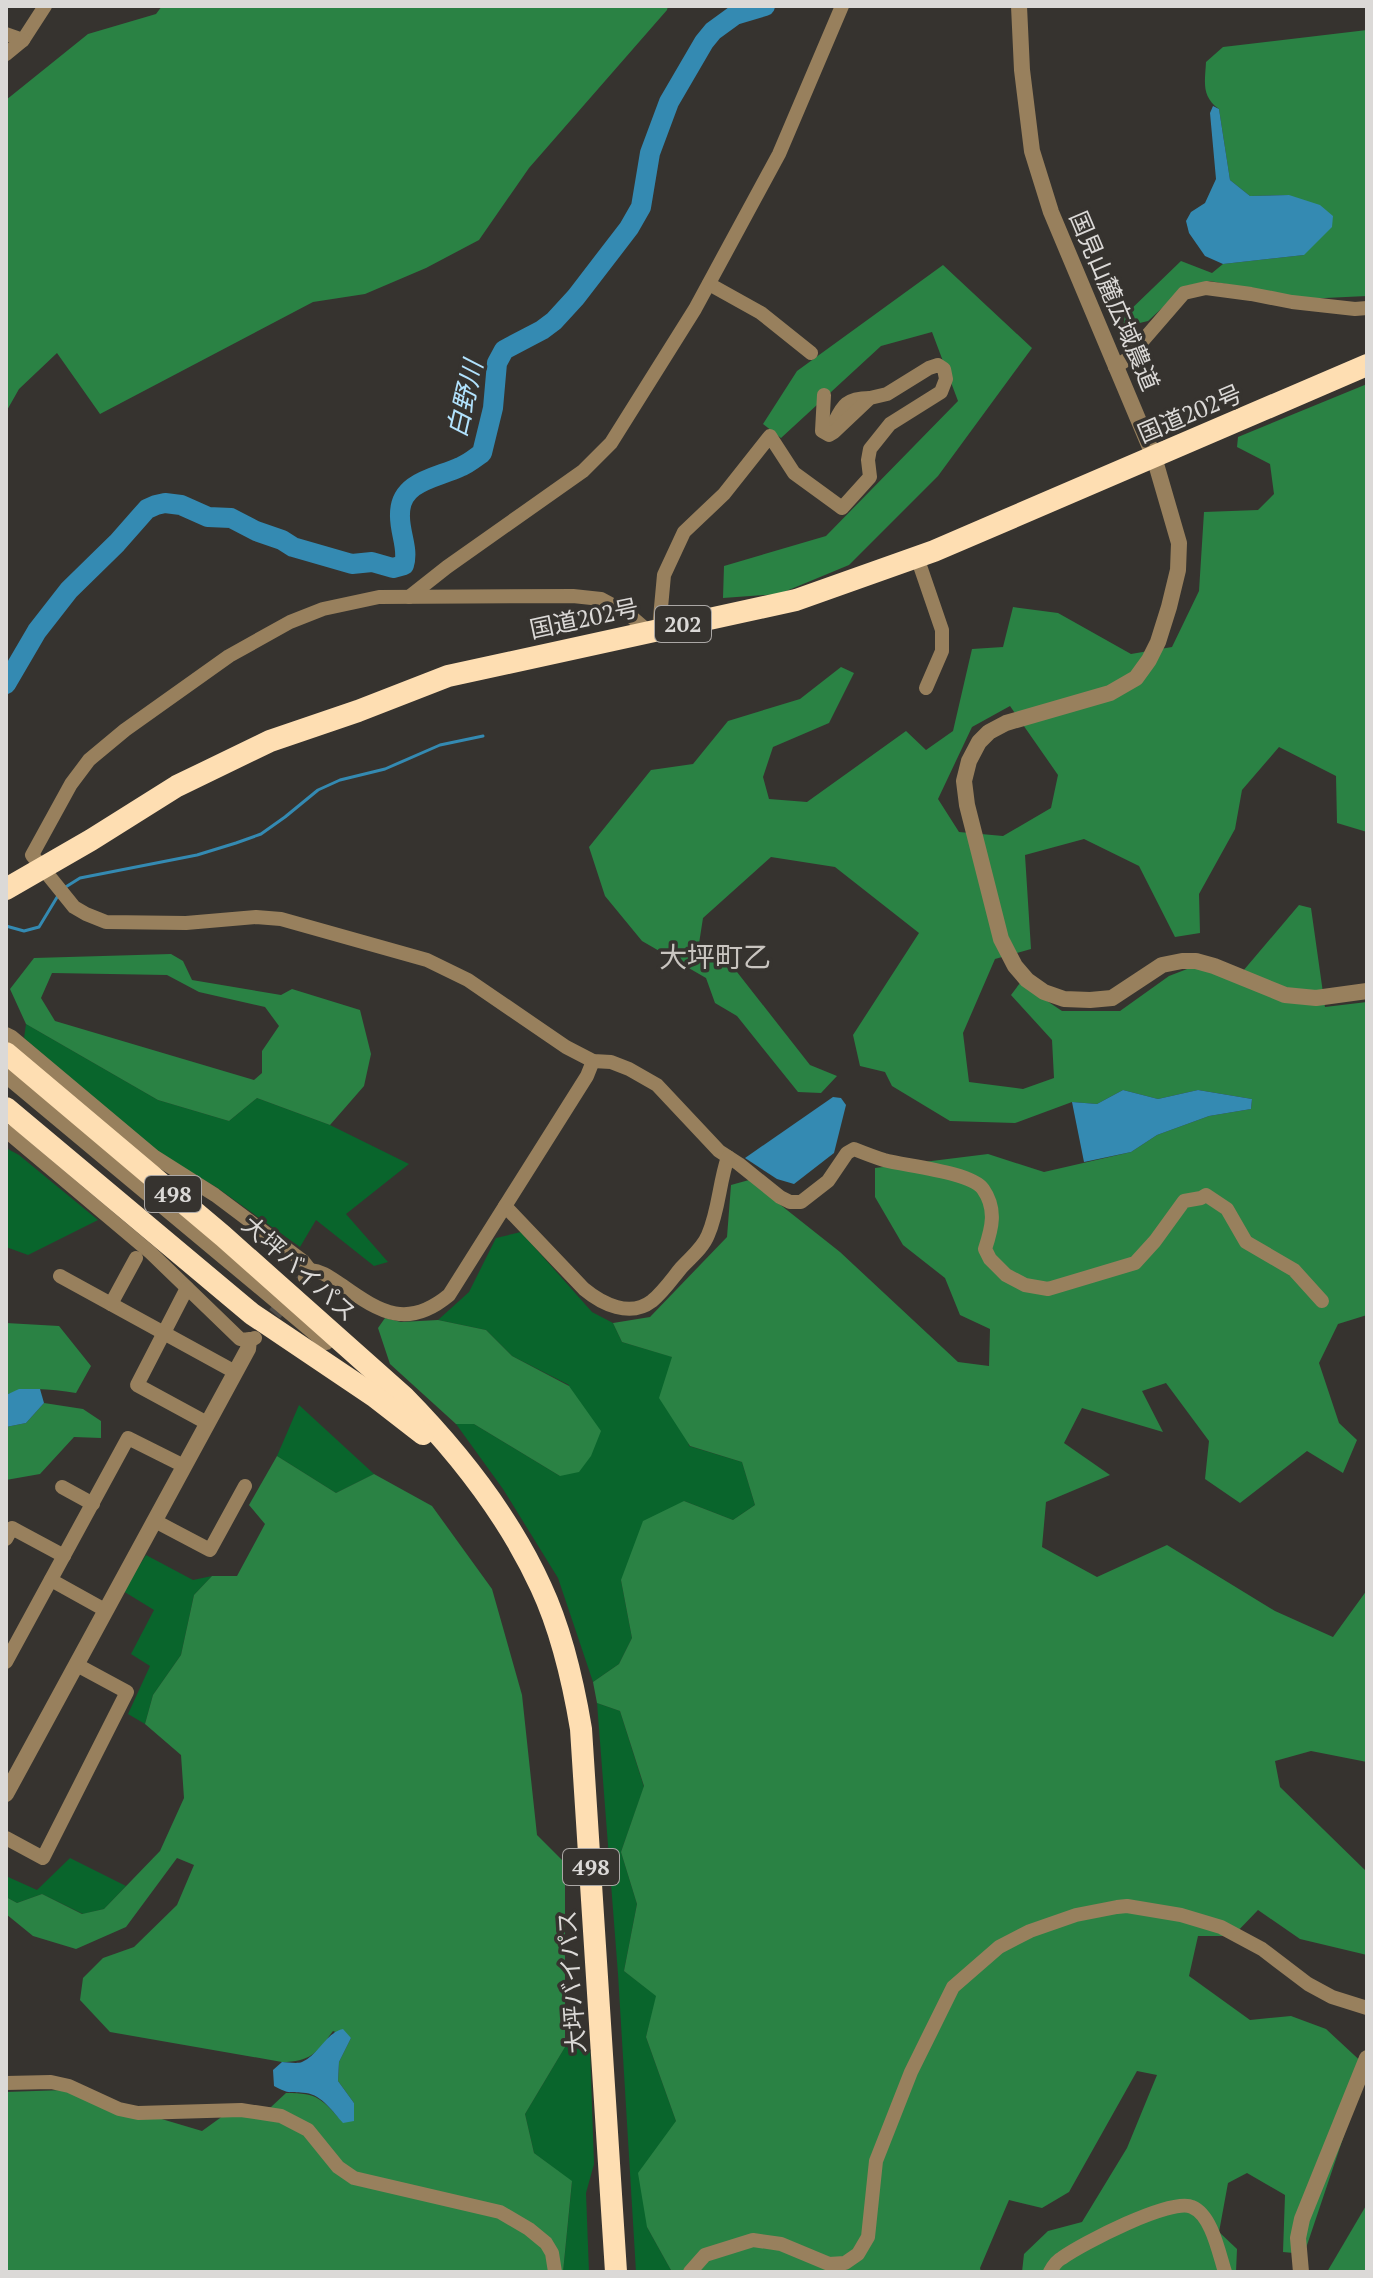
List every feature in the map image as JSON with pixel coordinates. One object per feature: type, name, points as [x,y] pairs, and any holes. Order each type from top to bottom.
[{"type":"highway","name":"国道202号","points":[[6,889],[177,786],[270,741],[448,676],[796,600],[917,557],[1367,365]]},
{"type":"highway","name":"大坪バイパス","points":[[6,1053],[223,1236],[404,1397],[429,1423],[478,1486],[524,1554],[542,1588],[566,1658],[581,1729],[616,2272]]},
{"type":"highway","name":"大坪バイパス","points":[[6,1108],[252,1314],[374,1396],[426,1437],[475,1489],[524,1554]]},
{"type":"street","points":[[6,54],[23,40],[45,6]]},
{"type":"street","points":[[409,597],[552,494],[611,443],[709,284],[779,154],[842,6]]},
{"type":"street","name":"国見山麓広域農道","points":[[1019,6],[1022,70],[1032,151],[1051,212],[1154,457],[1179,543],[1178,570],[1158,642],[1136,678],[1110,693],[1006,723],[989,732],[979,742],[969,761],[964,781],[967,805],[1001,939],[1015,966],[1027,980],[1044,992],[1064,999],[1112,998],[1162,965],[1182,961],[1214,966],[1285,995],[1316,998],[1367,991]]},
{"type":"street","points":[[6,34],[23,40]]},
{"type":"street","points":[[709,284],[761,313],[811,353]]},
{"type":"street","points":[[1115,367],[1126,360],[1184,293],[1206,288],[1292,302],[1367,308]]},
{"type":"street","points":[[824,395],[822,431],[829,435],[870,398],[887,394],[929,368],[938,365],[944,369],[946,379],[941,392],[890,424],[870,449],[870,477],[842,508],[794,473],[770,436],[724,494],[684,532],[664,575],[654,630],[601,599],[527,595],[379,597],[323,609],[290,622],[229,656],[125,730],[89,760],[71,784],[32,855],[74,907],[106,922],[186,923],[256,917],[281,919],[427,960],[468,980],[566,1047],[593,1061],[611,1062],[629,1069],[657,1085],[719,1151],[790,1202],[801,1202],[828,1181],[847,1153],[854,1149],[883,1160],[960,1176],[982,1186],[991,1203],[992,1227],[985,1249],[990,1259],[1006,1275],[1025,1285],[1048,1289],[1135,1263],[1184,1201],[1206,1195],[1227,1209],[1246,1242],[1294,1270],[1322,1301]]},
{"type":"street","points":[[917,557],[942,630],[942,651],[926,688]]},
{"type":"street","points":[[6,1034],[155,1157],[215,1195],[303,1261],[307,1274],[320,1271],[369,1304],[386,1312],[409,1314],[432,1309],[449,1295],[587,1076],[593,1061]]},
{"type":"street","points":[[6,1075],[398,1402],[478,1486]]},
{"type":"street","points":[[6,1131],[151,1253],[240,1339],[252,1339],[77,1665],[12,1768],[6,1794]]},
{"type":"street","points":[[505,1206],[598,1300],[613,1307],[637,1307],[651,1302],[707,1240],[728,1157]]},
{"type":"street","points":[[111,1304],[136,1258]]},
{"type":"street","points":[[60,1276],[235,1372]]},
{"type":"street","points":[[187,1288],[137,1385],[207,1423]]},
{"type":"street","points":[[6,1662],[128,1438],[184,1466]]},
{"type":"street","points":[[155,1521],[210,1550],[245,1486]]},
{"type":"street","points":[[62,1487],[93,1504]]},
{"type":"street","points":[[6,1539],[12,1528],[64,1556]]},
{"type":"street","points":[[51,1580],[105,1610]]},
{"type":"street","points":[[6,1838],[43,1858],[127,1692],[77,1665]]},
{"type":"street","points":[[690,2272],[705,2255],[753,2240],[781,2244],[829,2264],[845,2263],[858,2254],[868,2237],[876,2161],[911,2072],[953,1987],[999,1947],[1030,1931],[1076,1915],[1117,1907],[1181,1915],[1221,1927],[1249,1941],[1308,1984],[1336,1998],[1367,2008]]},
{"type":"street","points":[[1301,2272],[1298,2238],[1302,2219],[1367,2058]]},
{"type":"street","points":[[6,2083],[51,2082],[69,2086],[119,2109],[138,2113],[241,2110],[281,2116],[308,2130],[338,2167],[354,2178],[500,2212],[546,2243],[552,2253],[555,2272]]},
{"type":"street","points":[[1050,2272],[1060,2259],[1104,2234],[1178,2205],[1192,2207],[1204,2216],[1214,2235],[1225,2272]]},
{"type":"green space","points":[[162,6],[668,6],[529,168],[479,240],[426,268],[365,294],[313,302],[100,414],[57,353],[19,389],[6,412],[6,100],[88,34],[156,14]]},
{"type":"green space","points":[[1367,30],[1367,296],[1304,299],[1210,281],[1186,286],[1148,321],[1123,327],[1125,315],[1181,261],[1212,273],[1223,264],[1304,255],[1289,195],[1250,196],[1230,180],[1219,109],[1209,99],[1205,88],[1206,62],[1223,47]]},
{"type":"green space","points":[[943,265],[1032,348],[938,476],[849,565],[779,594],[723,598],[724,566],[826,536],[958,401],[932,332],[881,346],[781,438],[763,424],[797,371]]},
{"type":"green space","points":[[1367,384],[1367,832],[1337,823],[1336,776],[1279,747],[1242,790],[1235,829],[1199,894],[1200,933],[1175,937],[1139,866],[1084,839],[1025,855],[1031,949],[995,959],[963,1033],[969,1082],[1023,1089],[1054,1078],[1052,1040],[1011,995],[1020,983],[1062,1011],[1120,1011],[1169,976],[1213,959],[1243,971],[1299,905],[1311,908],[1325,1007],[1367,1002],[1367,1315],[1338,1324],[1319,1363],[1339,1423],[1357,1440],[1343,1473],[1307,1451],[1240,1503],[1205,1479],[1209,1441],[1166,1383],[1142,1391],[1163,1432],[1082,1408],[1064,1443],[1110,1475],[1046,1502],[1042,1547],[1097,1577],[1167,1545],[1275,1611],[1333,1637],[1367,1590],[1367,1762],[1311,1751],[1275,1761],[1280,1787],[1367,1872],[1367,1955],[1300,1939],[1258,1910],[1233,1936],[1198,1936],[1189,1976],[1250,2020],[1291,2016],[1326,2029],[1367,2067],[1304,2254],[1283,2252],[1285,2195],[1247,2173],[1228,2183],[1219,2232],[1237,2249],[1236,2272],[1022,2272],[1024,2254],[1048,2231],[1082,2222],[1127,2148],[1157,2075],[1137,2071],[1069,2192],[1042,2208],[1009,2200],[981,2272],[672,2272],[647,2227],[638,2173],[676,2121],[646,2037],[656,1996],[624,1971],[637,1904],[621,1852],[644,1786],[620,1711],[597,1703],[593,1682],[619,1664],[632,1638],[621,1580],[643,1521],[684,1501],[733,1520],[755,1505],[742,1462],[690,1446],[659,1398],[672,1357],[622,1342],[613,1323],[650,1317],[727,1237],[731,1185],[749,1180],[840,1252],[958,1362],[989,1366],[990,1329],[960,1315],[945,1278],[903,1245],[875,1197],[875,1168],[988,1154],[1044,1172],[1131,1152],[1157,1135],[1209,1116],[1251,1109],[1252,1099],[1198,1090],[1158,1099],[1123,1090],[1097,1104],[1072,1102],[1015,1123],[950,1121],[892,1086],[885,1072],[860,1066],[853,1035],[919,933],[835,867],[771,857],[703,918],[698,950],[737,972],[810,1065],[837,1076],[821,1093],[798,1092],[737,1016],[715,1003],[706,978],[642,941],[605,896],[589,847],[651,770],[693,764],[728,721],[800,699],[841,667],[854,673],[829,723],[773,747],[763,777],[769,799],[807,802],[906,731],[926,750],[953,731],[972,649],[1003,647],[1013,607],[1058,613],[1131,654],[1172,647],[1199,591],[1204,512],[1258,510],[1274,494],[1270,464],[1237,447],[1238,437]],"holes":[[[1010,706],[1058,775],[1051,808],[1003,836],[959,832],[938,799],[972,727]]]},
{"type":"green space","points":[[171,954],[183,961],[192,980],[281,995],[292,989],[360,1010],[371,1054],[364,1086],[330,1125],[257,1098],[229,1121],[158,1100],[26,1024],[10,989],[34,958]],"holes":[[[52,973],[167,975],[199,992],[265,1007],[279,1026],[262,1051],[262,1073],[254,1080],[55,1021],[41,998]]]},
{"type":"green space","points":[[26,1024],[158,1100],[229,1121],[257,1098],[330,1125],[409,1164],[346,1214],[388,1262],[374,1266],[316,1220],[300,1247],[216,1187],[154,1151],[24,1038]]},
{"type":"green space","points":[[6,1148],[19,1155],[98,1220],[28,1255],[6,1247]]},
{"type":"green space","points":[[521,1232],[592,1312],[613,1323],[622,1342],[673,1357],[689,1446],[742,1462],[755,1505],[733,1520],[684,1501],[621,1580],[632,1638],[619,1664],[593,1682],[558,1578],[503,1489],[456,1424],[474,1424],[560,1476],[569,1385],[512,1356],[486,1330],[438,1320],[469,1292],[496,1238]]},
{"type":"green space","points":[[385,1318],[401,1322],[438,1320],[486,1330],[512,1356],[569,1386],[601,1431],[591,1456],[579,1472],[560,1476],[474,1424],[456,1424],[390,1364],[378,1328]]},
{"type":"green space","points":[[6,1323],[59,1326],[91,1366],[76,1393],[32,1389],[6,1395]]},
{"type":"green space","points":[[44,1403],[83,1409],[101,1421],[101,1438],[74,1437],[40,1474],[6,1480],[6,1427],[26,1423]]},
{"type":"green space","points":[[299,1405],[374,1474],[336,1493],[277,1456]]},
{"type":"green space","points":[[277,1456],[336,1493],[374,1474],[432,1506],[492,1589],[522,1695],[537,1835],[565,1863],[565,2047],[525,2114],[534,2153],[572,2181],[563,2272],[6,2272],[6,2092],[64,2090],[202,2131],[227,2113],[271,2107],[286,2093],[306,2094],[319,2099],[343,2122],[354,2103],[338,2081],[339,2062],[351,2038],[333,2031],[312,2055],[282,2062],[110,2032],[80,2000],[83,1978],[103,1958],[134,1947],[177,1905],[194,1865],[177,1858],[126,1927],[76,1949],[33,1936],[6,1914],[6,1897],[17,1903],[42,1894],[82,1914],[104,1909],[160,1851],[184,1798],[181,1755],[145,1724],[153,1695],[181,1655],[194,1595],[212,1576],[237,1576],[265,1524],[249,1505]]},
{"type":"green space","points":[[146,1555],[193,1580],[212,1576],[194,1595],[181,1655],[153,1695],[145,1724],[128,1714],[150,1666],[131,1654],[154,1610],[123,1591]]},
{"type":"green space","points":[[597,1703],[620,1711],[644,1787],[621,1852],[637,1904],[624,1971],[657,1996],[646,2037],[676,2121],[647,2227],[672,2272],[636,2272],[618,1974]]},
{"type":"green space","points":[[70,1858],[126,1886],[104,1909],[83,1914],[42,1894],[17,1903],[6,1897],[6,1876],[37,1890]]},
{"type":"green space","points":[[565,2047],[590,2050],[594,2164],[586,2193],[589,2272],[563,2272],[572,2182],[534,2153],[525,2114]]},
{"type":"green space","points":[[1367,2204],[1367,2272],[1327,2272]]},
{"type":"water","points":[[1213,106],[1219,109],[1230,180],[1250,196],[1289,195],[1320,205],[1333,216],[1332,227],[1304,255],[1223,264],[1205,256],[1189,233],[1186,221],[1191,212],[1205,203],[1216,179],[1210,113]]},
{"type":"water","points":[[1123,1090],[1158,1099],[1198,1090],[1252,1099],[1251,1109],[1209,1116],[1157,1135],[1131,1152],[1084,1162],[1072,1102],[1097,1104]]},
{"type":"water","points":[[833,1097],[841,1098],[846,1105],[834,1153],[794,1184],[777,1179],[745,1158]]},
{"type":"water","points":[[19,1389],[40,1389],[44,1403],[26,1423],[6,1427],[6,1395]]},
{"type":"water","points":[[343,2029],[351,2038],[339,2062],[338,2081],[354,2103],[354,2121],[343,2123],[312,2094],[287,2092],[274,2086],[273,2070],[282,2062],[300,2063],[308,2059],[331,2035]]},
{"type":"waterway","name":"白野川","points":[[6,684],[37,631],[69,590],[147,509],[156,505],[181,505],[208,517],[231,518],[293,547],[352,564],[372,562],[393,568],[404,565],[400,514],[406,494],[421,482],[463,466],[482,453],[493,408],[497,363],[504,350],[554,321],[629,228],[641,207],[650,153],[669,102],[704,42],[735,15],[765,6]]},
{"type":"waterway","points":[[64,888],[80,878],[197,855],[261,834],[318,790],[340,780],[385,769],[440,745],[483,736]]},
{"type":"waterway","points":[[6,926],[24,931],[39,927],[59,894]]},
{"type":"tunnel","points":[[261,1330],[305,1278]]},
{"type":"district","name":"大坪町乙","points":[[715,957]]}]
